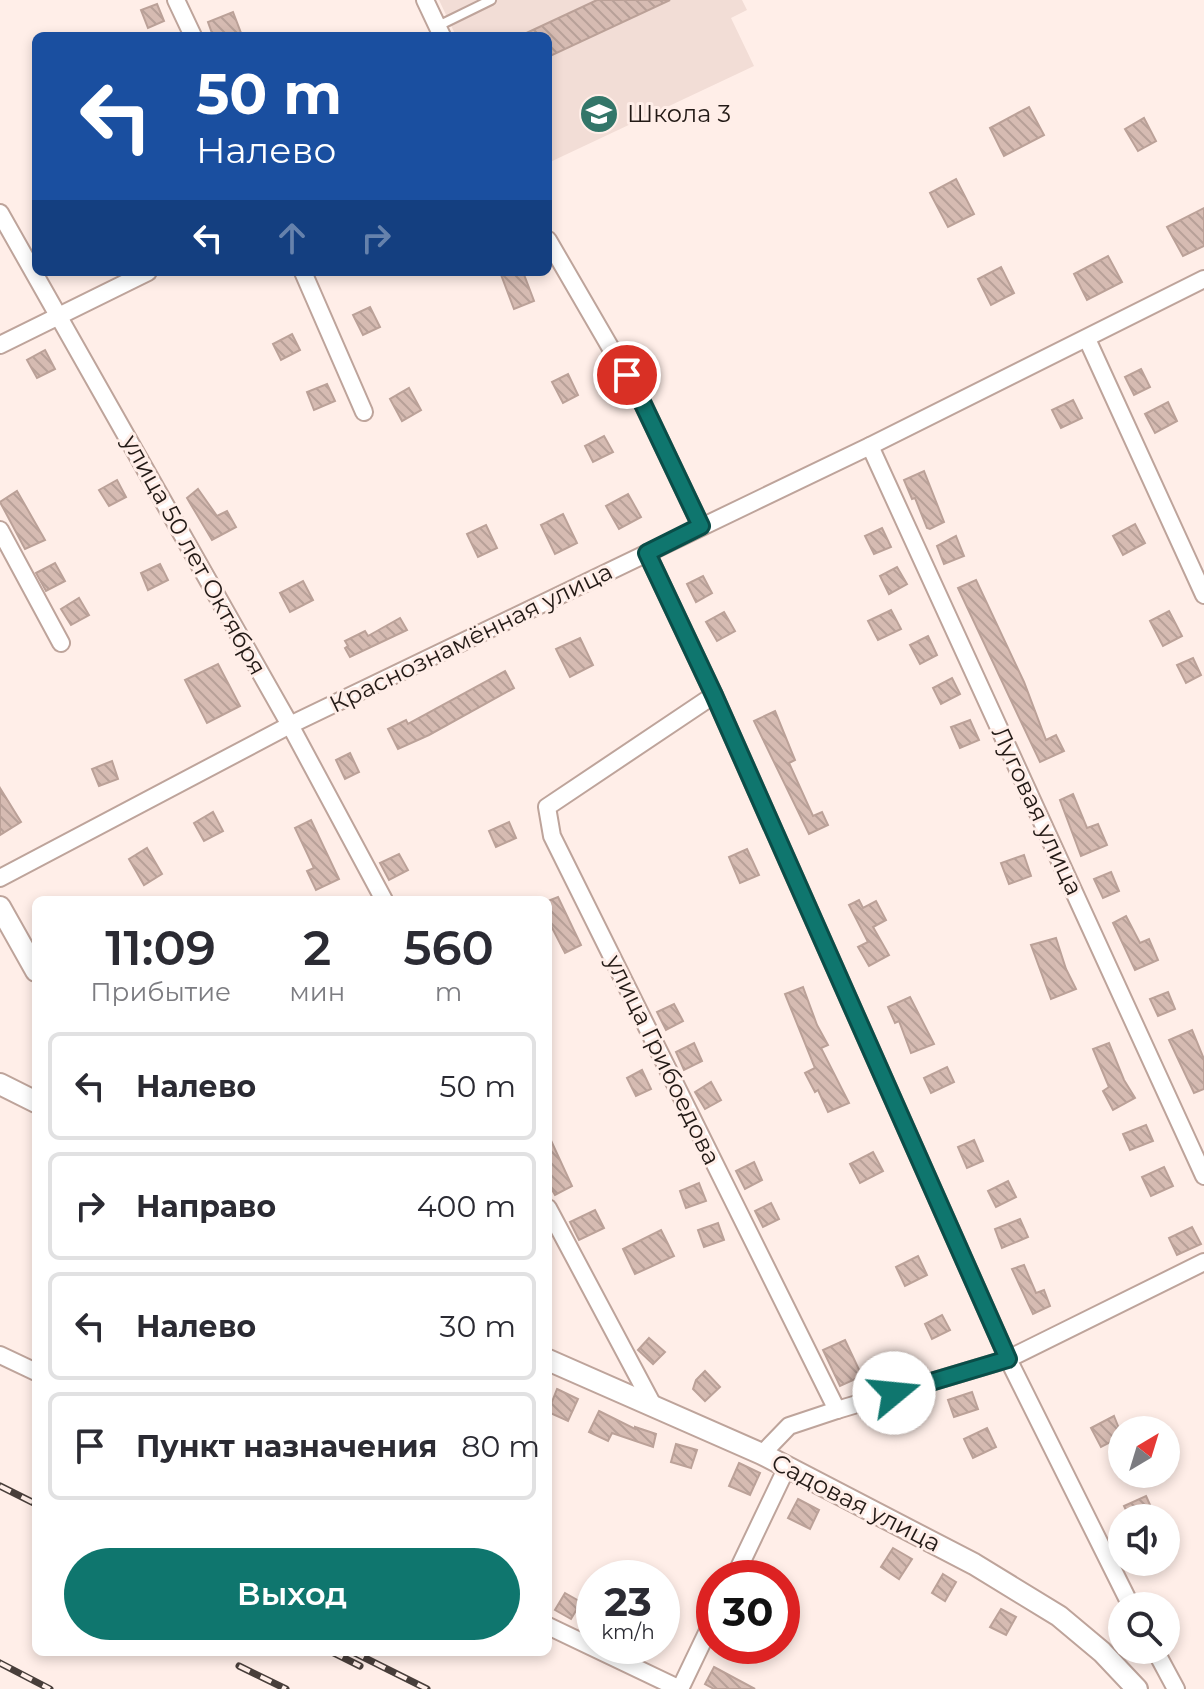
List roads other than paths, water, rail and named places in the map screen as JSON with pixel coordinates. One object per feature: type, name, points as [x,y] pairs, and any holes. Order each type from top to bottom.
[{"type":"street","points":[[176,0],[191,32]]},
{"type":"street","points":[[425,0],[440,31]]},
{"type":"street","name":"улица 50 лет Октября","points":[[0,213],[32,269]]},
{"type":"street","points":[[552,247],[642,402],[701,526]]},
{"type":"street","name":"улица 50 лет Октября","points":[[36,276],[290,725],[382,896]]},
{"type":"street","points":[[0,345],[140,276]]},
{"type":"street","points":[[305,276],[364,412]]},
{"type":"street","name":"Краснознамённая улица","points":[[0,878],[290,725],[870,446],[1204,279]]},
{"type":"street","points":[[1087,339],[1204,595]]},
{"type":"street","name":"Луговая улица","points":[[870,446],[1204,1176]]},
{"type":"street","points":[[0,530],[61,643]]},
{"type":"street","points":[[647,553],[714,695],[1008,1359],[1124,1592]]},
{"type":"street","name":"улица Грибоедова","points":[[714,695],[547,807],[552,836],[837,1410]]},
{"type":"street","points":[[0,907],[32,964]]},
{"type":"street","points":[[0,1084],[32,1100]]},
{"type":"street","points":[[552,1216],[654,1407]]},
{"type":"street","points":[[762,1454],[789,1426],[1008,1359],[1204,1262]]},
{"type":"street","points":[[0,1355],[32,1370]]},
{"type":"street","name":"Садовая улица","points":[[552,1362],[762,1454],[974,1564],[1059,1616],[1102,1652],[1137,1689]]},
{"type":"street","points":[[743,1560],[787,1467]]},
{"type":"street","points":[[552,1628],[680,1689],[696,1656]]},
{"type":"street","points":[[1163,1664],[1176,1689]]},
{"type":"lane","points":[[440,31],[491,0]]},
{"type":"railway","points":[[0,1486],[32,1502]]},
{"type":"railway","points":[[340,1656],[360,1666]]},
{"type":"railway","points":[[361,1656],[427,1689]]},
{"type":"railway","points":[[0,1663],[50,1689]]},
{"type":"railway","points":[[239,1666],[286,1689]]},
{"type":"place","name":"Школа 3","points":[[599,114]]}]
